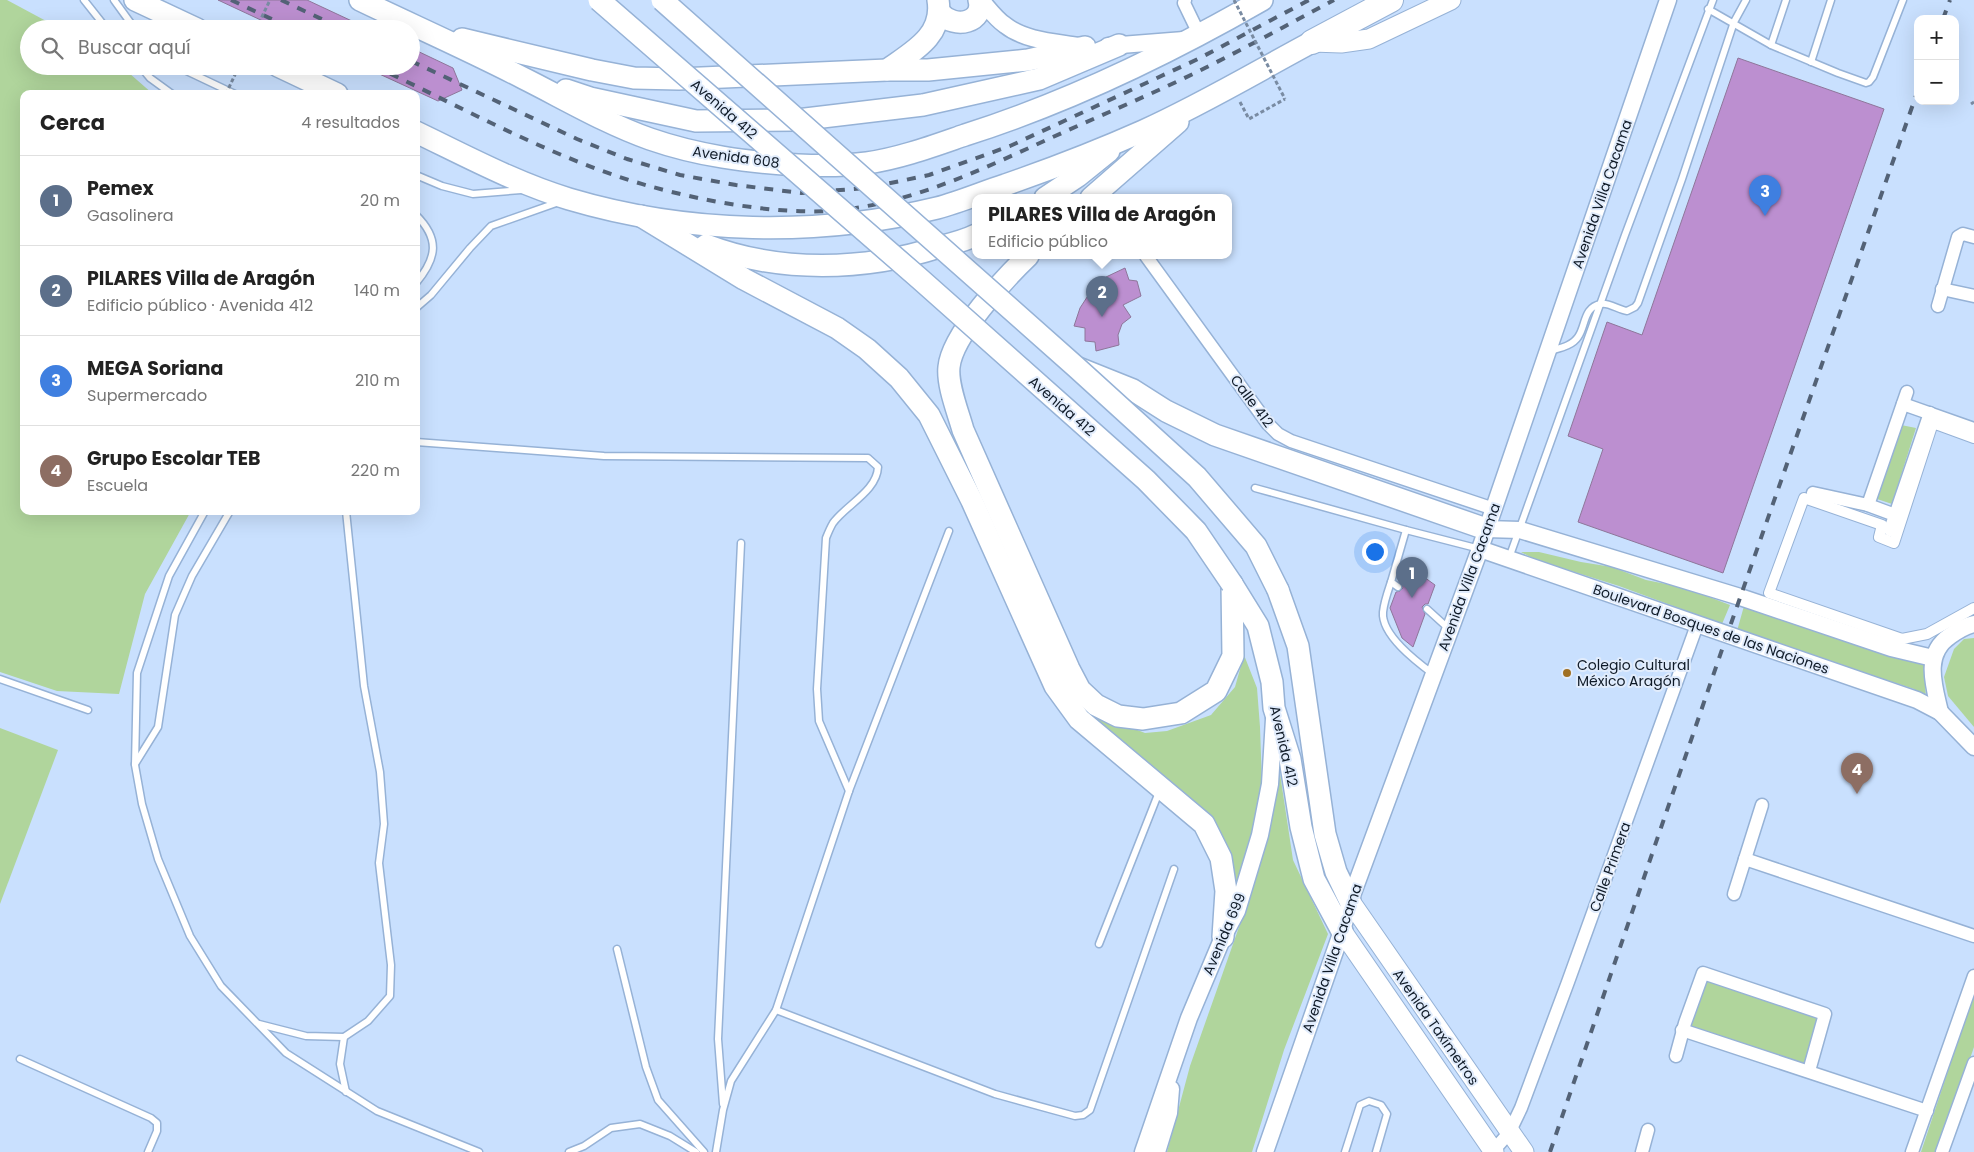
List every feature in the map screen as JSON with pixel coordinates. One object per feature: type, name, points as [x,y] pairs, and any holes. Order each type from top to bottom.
[{"type":"highway","points":[[1312,42],[1391,0]]},
{"type":"main road","points":[[135,0],[178,20]]},
{"type":"main road","name":"Avenida 608","points":[[360,0],[402,20]]},
{"type":"main road","name":"Avenida 412","points":[[599,0],[927,285],[1146,480],[1196,531],[1258,626],[1272,682],[1274,708],[1290,759],[1300,827],[1314,879],[1342,931]]},
{"type":"main road","name":"Avenida 412","points":[[662,0],[1076,367],[1197,477],[1256,546],[1278,590],[1298,646],[1325,834],[1336,872],[1350,901]]},
{"type":"main road","points":[[939,7],[952,22],[966,22],[975,15],[980,0]]},
{"type":"main road","name":"Avenida 608","points":[[421,29],[521,76],[591,114],[649,139],[706,156],[764,163],[821,166],[865,163],[907,154],[1004,123],[1102,82],[1194,37],[1262,0]]},
{"type":"main road","points":[[979,194],[1031,176],[1143,131],[1199,104],[1312,42],[1341,43],[1369,39],[1451,0]]},
{"type":"main road","points":[[887,70],[921,46],[932,32],[939,7]]},
{"type":"main road","points":[[421,29],[592,70],[634,78],[679,80],[887,70],[928,70],[1028,60],[1085,47]]},
{"type":"main road","points":[[521,76],[590,98],[696,122],[797,120],[923,105],[1039,79],[1118,45]]},
{"type":"main road","points":[[297,75],[329,90]]},
{"type":"main road","points":[[1096,194],[1199,104]]},
{"type":"main road","points":[[420,134],[512,178],[568,199],[642,216],[724,226],[810,227],[877,220],[939,208],[972,197]]},
{"type":"main road","points":[[1051,194],[1078,176],[1123,139]]},
{"type":"main road","points":[[642,216],[684,237],[728,254],[779,264],[860,264],[916,255],[972,236]]},
{"type":"main road","points":[[642,216],[744,279],[837,328],[867,349],[899,378],[929,415],[972,501],[1055,686],[1079,719],[1204,824],[1221,858],[1226,891],[1222,937]]},
{"type":"main road","points":[[1025,259],[988,300],[955,345],[948,367],[963,430],[1080,690],[1096,705],[1118,716],[1143,719],[1181,713],[1216,690],[1233,656],[1232,584]]},
{"type":"main road","points":[[1076,367],[1133,390],[1166,411],[1215,435],[1357,484],[1490,519]]},
{"type":"main road","name":"Avenida Taxímetros","points":[[1350,901],[1509,1133],[1524,1152]]},
{"type":"main road","name":"Avenida Taxímetros","points":[[1342,931],[1494,1151]]},
{"type":"street","points":[[980,0],[1003,24],[1012,30],[1040,40],[1085,47],[1194,37],[1184,0]]},
{"type":"street","name":"Avenida Villa Cacama","points":[[1266,1152],[1342,931],[1350,901],[1480,549],[1549,352],[1668,0]]},
{"type":"street","points":[[1938,306],[1958,237],[1963,234],[1974,237]]},
{"type":"street","name":"Calle 412","points":[[1148,259],[1268,424],[1278,434],[1291,441],[1490,519]]},
{"type":"street","points":[[1942,289],[1973,292]]},
{"type":"street","points":[[1868,505],[1905,398],[1930,413],[1974,429]]},
{"type":"street","points":[[1890,530],[1930,413]]},
{"type":"street","points":[[1974,438],[1933,423],[1894,543],[1880,537],[1882,525],[1804,498],[1768,593],[1902,639],[1927,634],[1974,608]]},
{"type":"street","points":[[1814,493],[1868,505],[1895,515]]},
{"type":"street","points":[[1490,519],[1520,530],[1740,597],[1891,648],[1933,658]]},
{"type":"street","name":"Boulevard Bosques de las Naciones","points":[[1480,549],[1917,700],[1940,712],[1974,747]]},
{"type":"street","points":[[1940,712],[1933,682],[1933,658],[1944,640],[1955,632],[1974,624]]},
{"type":"street","name":"Calle Primera","points":[[1494,1151],[1509,1133],[1521,1108],[1697,625]]},
{"type":"street","name":"Avenida 699","points":[[1143,1152],[1189,1018],[1222,937],[1237,911],[1260,835],[1270,784],[1274,708]]},
{"type":"street","points":[[1734,894],[1762,805]]},
{"type":"street","points":[[1745,859],[1974,936]]},
{"type":"street","points":[[1676,1056],[1682,1030],[1703,972],[1826,1014],[1810,1071]]},
{"type":"street","points":[[1912,1152],[1974,976]]},
{"type":"street","points":[[1682,1030],[1926,1111]]},
{"type":"street","points":[[1942,1152],[1971,1084],[1974,1063]]},
{"type":"street","points":[[1157,1152],[1169,1113],[1172,1067]]},
{"type":"street","points":[[1643,1152],[1648,1130]]},
{"type":"lane","points":[[84,0],[100,20]]},
{"type":"lane","points":[[114,0],[128,20]]},
{"type":"lane","points":[[1509,559],[1625,235],[1708,9],[1713,0]]},
{"type":"lane","points":[[1549,352],[1566,346],[1578,338],[1592,307],[1602,303],[1627,310],[1635,307],[1638,303],[1734,22],[1746,0]]},
{"type":"lane","points":[[1771,45],[1786,0]]},
{"type":"lane","points":[[1811,62],[1831,0]]},
{"type":"lane","points":[[1708,9],[1734,22],[1771,45],[1838,74],[1869,82],[1873,77],[1903,0]]},
{"type":"lane","points":[[148,75],[166,90]]},
{"type":"lane","points":[[195,75],[227,90]]},
{"type":"lane","points":[[420,177],[442,186],[473,194],[541,188]]},
{"type":"lane","points":[[420,305],[431,295],[491,226],[568,199]]},
{"type":"lane","points":[[420,220],[428,227],[432,241],[433,258],[428,269],[420,278]]},
{"type":"lane","points":[[420,442],[604,456],[868,458],[874,462],[878,468],[878,476],[833,523],[826,538],[817,689],[819,721],[850,791]]},
{"type":"lane","points":[[1255,488],[1480,549]]},
{"type":"lane","points":[[203,515],[169,576],[137,673],[135,765],[142,804],[158,859],[190,936],[221,986],[286,1053],[377,1111],[479,1152]]},
{"type":"lane","points":[[135,765],[158,726],[175,615],[192,576],[228,515]]},
{"type":"lane","points":[[257,1024],[306,1036],[344,1037],[368,1021],[390,996],[391,965],[379,863],[384,824],[380,772],[364,686],[346,515]]},
{"type":"lane","points":[[1406,530],[1382,614],[1387,627],[1403,651],[1434,674]]},
{"type":"lane","points":[[716,1152],[723,1110],[731,1081],[776,1010],[850,791],[949,531]]},
{"type":"lane","points":[[723,1110],[718,1038],[741,543]]},
{"type":"lane","points":[[1391,582],[1398,587]]},
{"type":"lane","points":[[1427,609],[1450,630]]},
{"type":"lane","points":[[0,679],[88,710]]},
{"type":"lane","points":[[1099,944],[1161,788]]},
{"type":"lane","points":[[776,1010],[996,1094],[1075,1116],[1084,1115],[1090,1110],[1174,869]]},
{"type":"lane","points":[[618,949],[646,1066],[658,1100],[704,1152]]},
{"type":"lane","points":[[344,1037],[340,1064],[346,1092]]},
{"type":"lane","points":[[20,1059],[151,1118],[157,1123],[157,1131],[148,1152]]},
{"type":"lane","points":[[1345,1152],[1360,1105],[1369,1101],[1381,1105],[1386,1114],[1376,1152]]},
{"type":"lane","points":[[569,1152],[584,1146],[611,1128],[640,1124],[670,1136],[696,1152]]},
{"type":"path","points":[[260,20],[270,0]]},
{"type":"path","points":[[1234,0],[1285,99],[1249,119]]},
{"type":"path","points":[[228,90],[235,75]]},
{"type":"green space","points":[[0,0],[7,0],[44,20],[20,20],[20,75],[131,75],[148,90],[20,90],[20,515],[189,515],[145,594],[119,694],[57,691],[0,672]]},
{"type":"green space","points":[[1901,425],[1916,428],[1892,504],[1877,499]]},
{"type":"green space","points":[[1521,552],[1539,552],[1612,567],[1646,580],[1686,588],[1730,605],[1722,624],[1619,586],[1536,560]]},
{"type":"green space","points":[[1744,606],[1885,655],[1924,665],[1926,699],[1914,689],[1737,631]]},
{"type":"green space","points":[[1974,638],[1974,727],[1948,696],[1944,677],[1954,649],[1964,639]]},
{"type":"green space","points":[[1244,655],[1257,688],[1262,784],[1250,844],[1236,886],[1233,865],[1075,696],[1107,718],[1145,733],[1167,731],[1211,715],[1235,687]]},
{"type":"green space","points":[[0,728],[58,750],[0,904]]},
{"type":"green space","points":[[1279,767],[1293,860],[1328,934],[1284,1050],[1252,1152],[1167,1152],[1190,1066],[1251,893]]},
{"type":"green space","points":[[1702,976],[1822,1016],[1805,1068],[1685,1028]]},
{"type":"green space","points":[[1974,993],[1974,1047],[1938,1152],[1921,1152]]},
{"type":"building","points":[[218,0],[307,0],[350,20],[261,20]]},
{"type":"building","points":[[420,52],[453,68],[462,90],[438,101],[420,93],[420,90],[414,90],[382,75],[420,75]]},
{"type":"building","points":[[1738,58],[1884,109],[1723,573],[1578,522],[1603,449],[1568,436],[1607,322],[1642,335]]},
{"type":"building","points":[[1125,268],[1129,280],[1137,281],[1141,296],[1123,305],[1131,317],[1122,324],[1118,335],[1119,345],[1096,351],[1095,342],[1085,341],[1085,328],[1074,326],[1080,308],[1091,291],[1106,277]]},
{"type":"building","points":[[1406,564],[1435,585],[1428,604],[1422,607],[1425,614],[1413,647],[1402,638],[1390,608],[1396,592],[1403,588],[1400,582]]},
{"type":"railway","points":[[231,0],[274,20]]},
{"type":"railway","points":[[281,0],[324,20]]},
{"type":"railway","points":[[420,65],[577,139],[627,159],[680,175],[736,185],[801,193],[867,188],[929,175],[1010,146],[1198,59],[1309,0]]},
{"type":"railway","points":[[392,75],[509,132],[613,175],[670,192],[738,205],[785,210],[829,211],[890,201],[949,182],[978,170],[1153,93],[1334,0]]},
{"type":"railway","points":[[1944,15],[1950,0]]},
{"type":"railway","points":[[1550,1152],[1727,635],[1914,101]]},
{"type":"place","name":"MEGA Soriana","points":[[1765,216]]},
{"type":"place","name":"PILARES Villa de Aragón","points":[[1102,317]]},
{"type":"place","name":"Pemex","points":[[1412,598]]},
{"type":"place","name":"Colegio Cultural México Aragón","points":[[1567,673]]},
{"type":"place","name":"Grupo Escolar TEB","points":[[1857,794]]}]
